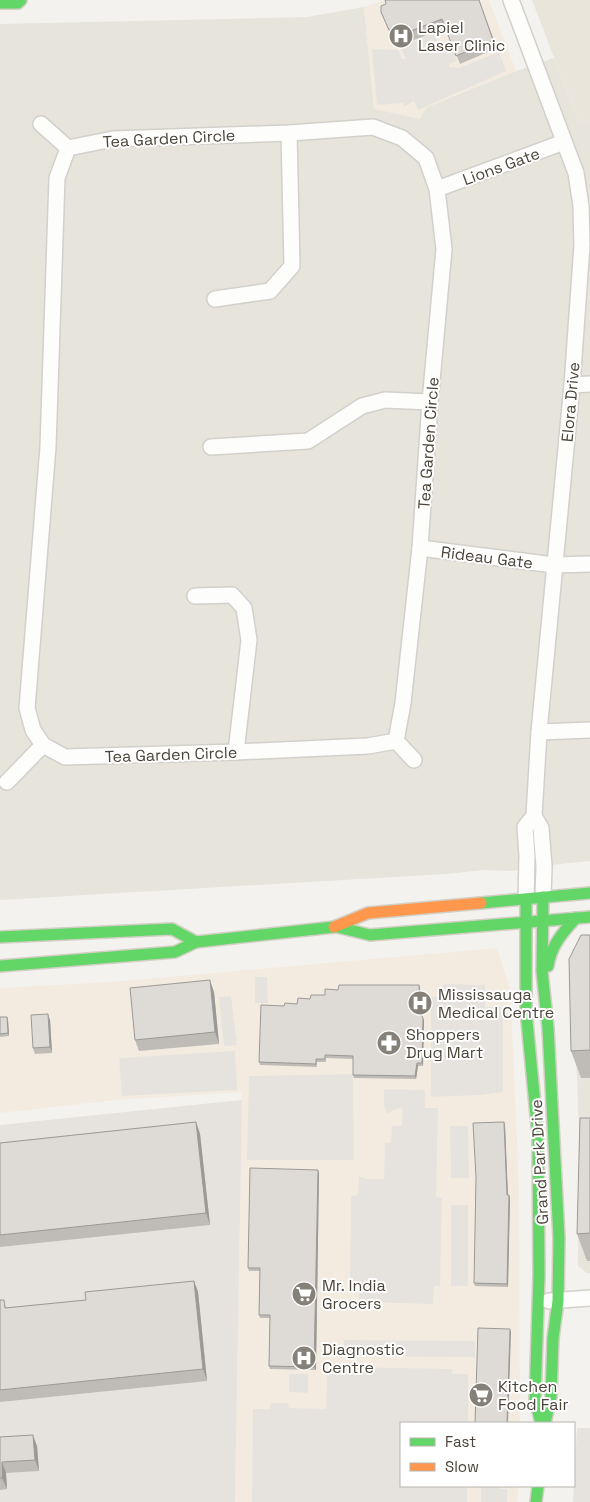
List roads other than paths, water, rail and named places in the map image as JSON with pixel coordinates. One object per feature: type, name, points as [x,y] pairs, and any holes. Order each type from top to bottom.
[{"type":"main road","points":[[0,3],[18,3],[21,0]]},
{"type":"main road","points":[[0,966],[175,952],[196,942],[337,927],[368,913],[590,893]]},
{"type":"main road","name":"Grand Park Drive","points":[[543,898],[542,971],[548,1028],[559,1238],[558,1301],[553,1338],[551,1397],[545,1422]]},
{"type":"main road","name":"Grand Park Drive","points":[[526,899],[526,1011],[538,1136],[539,1241],[535,1400],[541,1422]]},
{"type":"main road","points":[[337,927],[370,935],[590,917]]},
{"type":"main road","points":[[548,1028],[552,1021],[549,961],[557,938],[576,918]]},
{"type":"main road","points":[[0,937],[172,929],[196,942]]},
{"type":"main road","points":[[536,1502],[538,1487]]},
{"type":"street","name":"Elora Drive","points":[[511,0],[576,174],[586,206],[572,385],[539,732],[534,816],[541,828],[544,866],[543,898]]},
{"type":"street","points":[[7,782],[43,745],[33,730],[27,708],[48,448],[58,178],[68,148],[41,124]]},
{"type":"street","name":"Tea Garden Circle","points":[[43,745],[65,757],[368,746],[396,741],[403,703],[420,548],[430,402],[444,249],[437,189],[426,158],[402,138],[373,127],[289,133],[112,139],[68,148]]},
{"type":"street","points":[[215,299],[270,291],[292,266],[289,133]]},
{"type":"street","name":"Lions Gate","points":[[437,189],[564,142]]},
{"type":"street","points":[[572,385],[590,384]]},
{"type":"street","points":[[211,447],[308,441],[362,406],[385,400],[430,402]]},
{"type":"street","name":"Rideau Gate","points":[[420,548],[554,566],[590,564]]},
{"type":"street","points":[[195,596],[232,595],[244,608],[248,640],[236,752]]},
{"type":"street","points":[[539,732],[590,730]]},
{"type":"street","points":[[396,741],[414,760]]},
{"type":"street","name":"Elora Drive","points":[[526,899],[527,856],[525,827],[534,816]]},
{"type":"street","points":[[538,1302],[590,1298]]},
{"type":"place","name":"Lapiel Laser Clinic","points":[[401,36]]},
{"type":"place","name":"Mississauga Medical Centre","points":[[420,1003]]},
{"type":"place","name":"Shoppers Drug Mart","points":[[389,1043]]},
{"type":"place","name":"Mr. India Grocers","points":[[304,1294]]},
{"type":"place","name":"Diagnostic Centre","points":[[304,1358]]},
{"type":"place","name":"Kitchen Food Fair","points":[[481,1395]]}]
